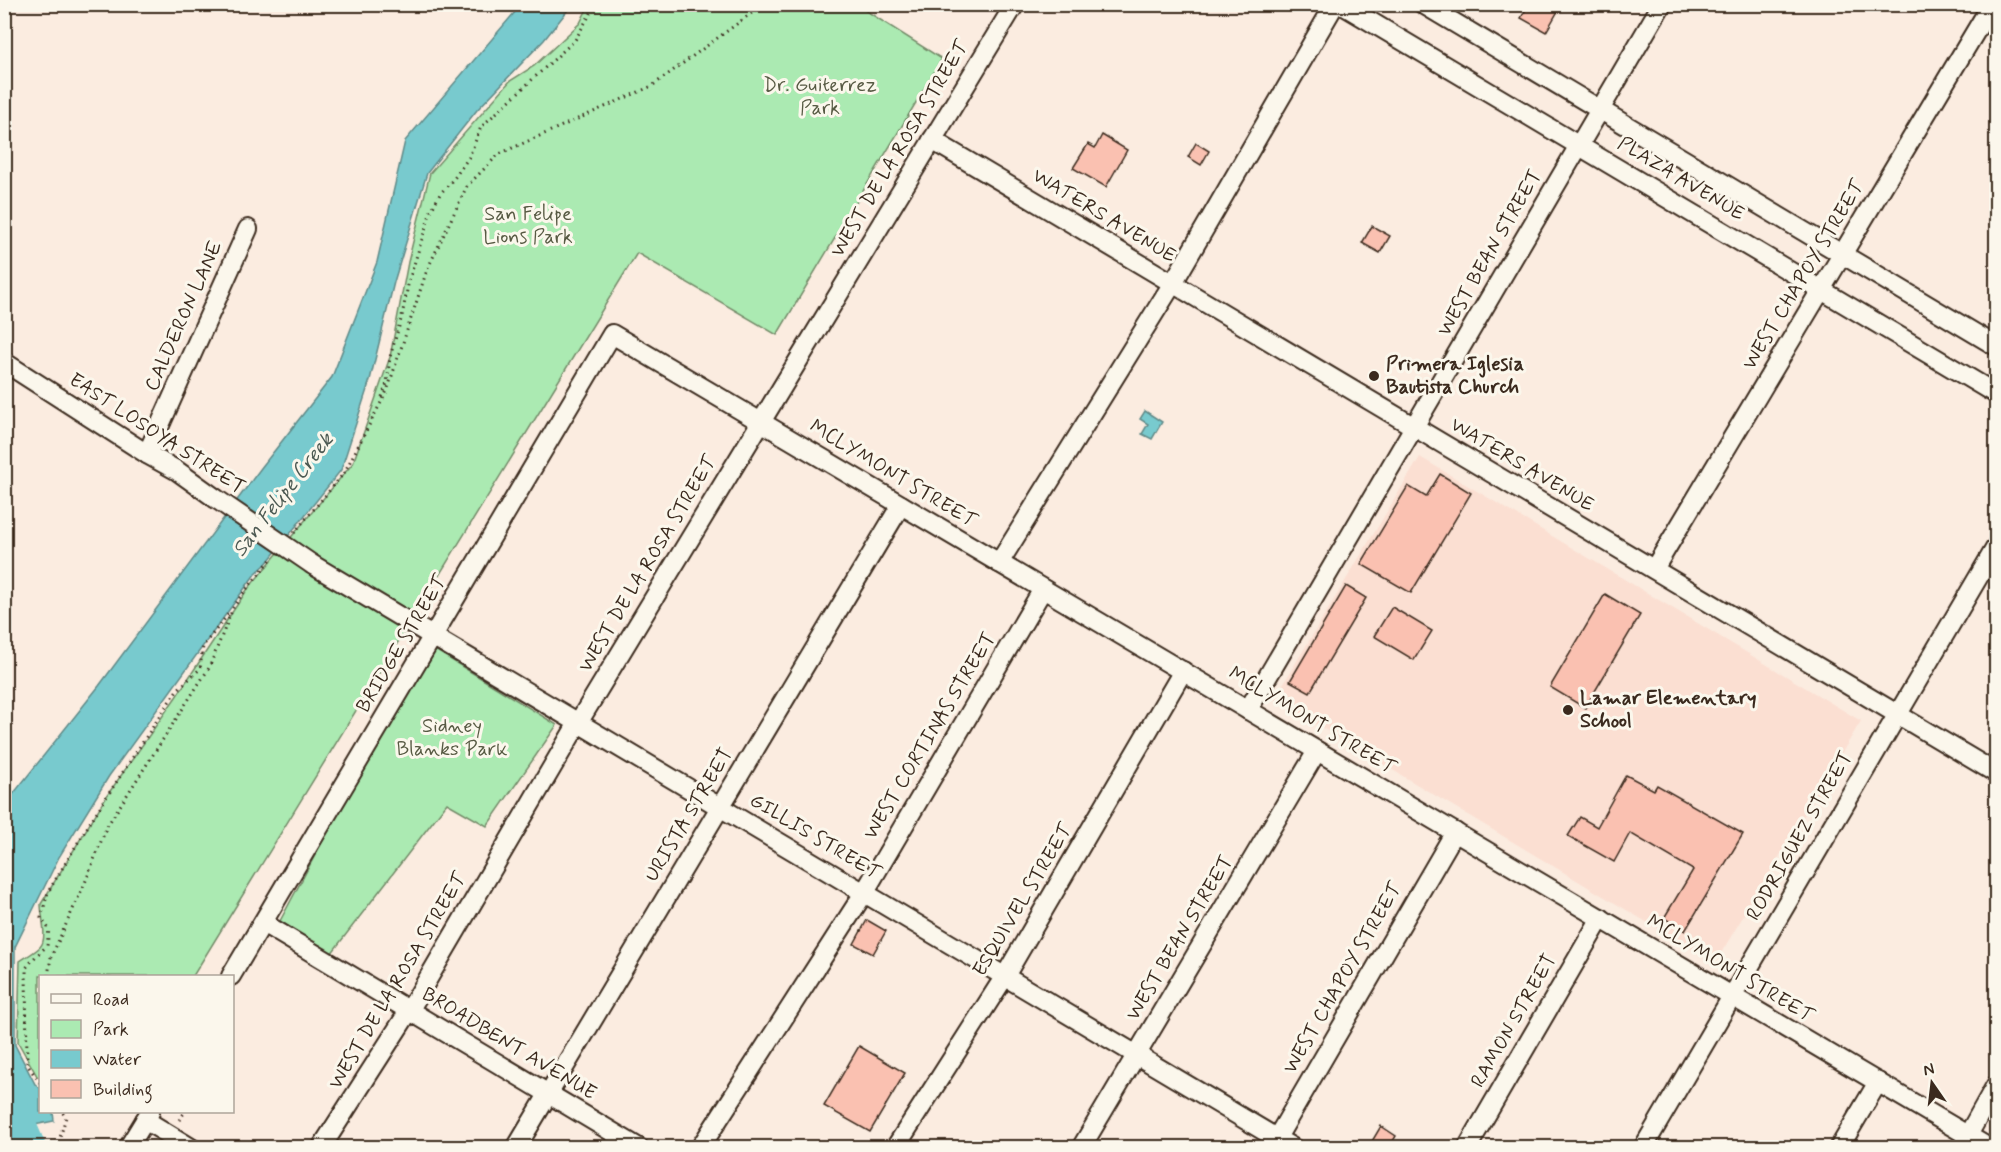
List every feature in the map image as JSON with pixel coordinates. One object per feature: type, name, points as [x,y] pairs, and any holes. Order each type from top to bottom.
[{"type":"street","name":"WEST DE LA ROSA STREET","points":[[321,1148],[409,1011],[578,723],[1015,4]]},
{"type":"street","points":[[999,562],[1173,283],[1335,4]]},
{"type":"street","name":"PLAZA AVENUE","points":[[1341,4],[1996,394]]},
{"type":"street","name":"PLAZA AVENUE","points":[[1423,4],[1996,346]]},
{"type":"street","name":"WEST BEAN STREET","points":[[1248,710],[1662,4]]},
{"type":"street","name":"WEST CHAPOY STREET","points":[[1654,569],[1992,4]]},
{"type":"street","name":"WATERS AVENUE","points":[[932,140],[1996,773]]},
{"type":"street","name":"CALDERON LANE","points":[[147,454],[248,229]]},
{"type":"street","name":"MCLYMONT STREET","points":[[612,334],[1989,1148]]},
{"type":"street","name":"BRIDGE STREET","points":[[232,975],[612,334]]},
{"type":"street","name":"EAST LOSOYA STREET","points":[[4,362],[147,454],[176,470],[314,565]]},
{"type":"street","name":"URISTA STREET","points":[[516,1148],[901,505]]},
{"type":"street","name":"RODRIGUEZ STREET","points":[[1643,1148],[1996,547]]},
{"type":"street","name":"GILLIS STREET","points":[[314,565],[1285,1145]]},
{"type":"street","name":"WEST CORTINAS STREET","points":[[700,1148],[864,892],[1043,589]]},
{"type":"street","name":"ESQUIVEL STREET","points":[[895,1148],[1005,976],[1183,671]]},
{"type":"street","name":"WEST BEAN STREET","points":[[1081,1148],[1317,751]]},
{"type":"street","name":"WEST CHAPOY STREET","points":[[1285,1145],[1455,832]]},
{"type":"street","name":"RAMON STREET","points":[[1467,1148],[1601,918]]},
{"type":"street","name":"BROADBENT AVENUE","points":[[263,924],[639,1148]]},
{"type":"street","points":[[1839,1148],[1878,1082]]},
{"type":"street","points":[[1968,1135],[1996,1085]]},
{"type":"street","points":[[128,1148],[147,1116],[192,1148]]},
{"type":"path","points":[[379,407],[387,383],[390,357],[402,316],[409,280],[431,212],[440,194],[469,156],[481,127],[575,40],[596,4]]},
{"type":"path","points":[[292,534],[344,473],[379,407],[387,391],[427,270],[467,186],[499,154],[652,86],[764,4]]},
{"type":"path","points":[[48,975],[51,957],[85,884],[107,826],[209,668],[233,608],[278,552]]},
{"type":"path","points":[[39,1082],[27,1064],[26,968],[47,946],[49,929],[41,918],[48,892],[94,816],[177,690],[200,669],[203,646],[267,565]]},
{"type":"path","points":[[57,1148],[66,1117],[63,1113]]},
{"type":"shaded area","name":"Lamar Elementary School","points":[[1420,457],[1861,721],[1715,963],[1274,699]]},
{"type":"green space","name":"San Felipe Lions Park","points":[[589,5],[857,5],[942,59],[777,335],[637,253],[194,975],[39,975],[39,1077],[18,1042],[20,961],[36,951],[44,939],[41,904],[106,797],[247,590],[353,463],[390,357],[408,262],[430,173],[510,81],[534,66],[580,23]]},
{"type":"green space","name":"Sidney Blanks Park","points":[[427,645],[557,725],[487,826],[447,803],[331,954],[280,921]]},
{"type":"water","points":[[521,5],[572,5],[544,40],[477,110],[427,173],[394,282],[370,380],[341,470],[265,565],[255,574],[109,776],[59,857],[15,947],[15,1045],[35,1084],[39,1087],[39,1113],[53,1113],[54,1121],[5,1131],[4,816],[10,798],[99,686],[261,468],[332,377],[377,262],[405,141]]},
{"type":"water","points":[[1145,411],[1162,422],[1152,439],[1142,434],[1148,424],[1140,419]]},
{"type":"building","points":[[1529,4],[1562,4],[1546,32],[1521,18]]},
{"type":"building","points":[[1102,135],[1127,150],[1106,187],[1073,168],[1088,144],[1095,148]]},
{"type":"building","points":[[1196,143],[1209,151],[1201,165],[1188,157]]},
{"type":"building","points":[[1372,226],[1390,236],[1380,253],[1362,243]]},
{"type":"building","points":[[1440,474],[1471,493],[1411,593],[1361,564],[1408,486],[1426,497]]},
{"type":"building","points":[[1346,586],[1366,598],[1310,692],[1290,681]]},
{"type":"building","points":[[1605,594],[1640,615],[1585,708],[1550,687]]},
{"type":"building","points":[[1392,607],[1432,631],[1414,660],[1374,636]]},
{"type":"building","points":[[1626,775],[1654,790],[1657,785],[1743,834],[1685,931],[1664,918],[1693,870],[1630,833],[1614,862],[1568,836],[1580,817],[1597,827]]},
{"type":"building","points":[[867,920],[886,931],[873,954],[854,944]]},
{"type":"building","points":[[859,1046],[905,1073],[870,1132],[824,1106]]},
{"type":"building","points":[[1381,1126],[1396,1136],[1389,1148],[1368,1148]]},
{"type":"waterway","name":"San Felipe Creek","points":[[4,1078],[10,1099],[31,1148]]},
{"type":"place","name":"Primera Iglesia Bautista Church","points":[[1374,376]]},
{"type":"place","name":"Lamar Elementary School","points":[[1568,710]]},
{"type":"park label","name":"Dr. Guiterrez Park","points":[[820,96]]}]
